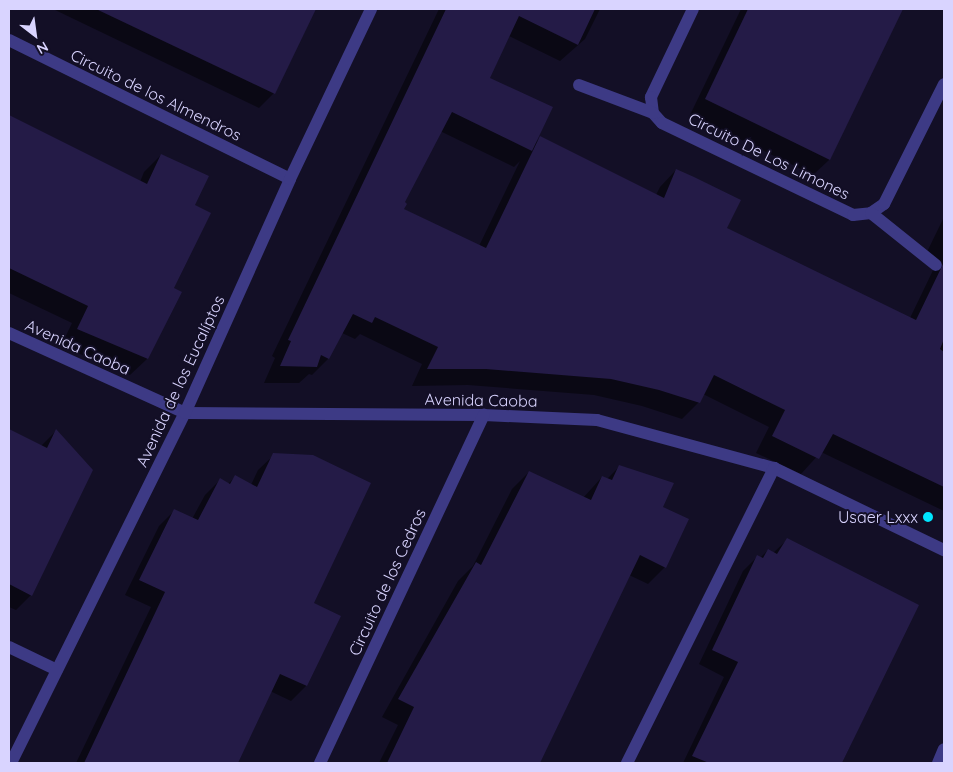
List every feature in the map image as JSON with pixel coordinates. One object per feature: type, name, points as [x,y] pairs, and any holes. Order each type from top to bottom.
[{"type":"street","name":"Avenida de los Eucalíptos","points":[[11,763],[185,413],[290,179],[371,9]]},
{"type":"street","points":[[652,113],[651,97],[693,9]]},
{"type":"street","name":"Circuito de los Almendros","points":[[9,40],[290,179]]},
{"type":"street","points":[[936,265],[871,213],[884,204],[944,84]]},
{"type":"street","name":"Circuito De Los Limones","points":[[579,85],[652,113],[662,123],[853,215],[871,213]]},
{"type":"street","name":"Avenida Caoba","points":[[9,333],[185,413],[484,416],[597,420],[774,468],[944,550]]},
{"type":"street","name":"Circuito de los Cedros","points":[[320,763],[484,416]]},
{"type":"street","points":[[628,763],[774,468]]},
{"type":"street","points":[[9,647],[57,670]]},
{"type":"street","points":[[938,763],[944,750]]},
{"type":"building","points":[[96,9],[316,9],[275,94]]},
{"type":"building","points":[[446,9],[595,9],[578,45],[519,16],[490,78],[553,107],[532,151],[452,112],[405,202],[407,204],[404,209],[486,248],[540,136],[664,198],[676,169],[741,200],[727,228],[916,320],[944,262],[944,339],[940,349],[944,352],[944,487],[833,434],[819,459],[772,436],[785,410],[714,375],[700,403],[659,390],[611,379],[486,369],[427,369],[438,347],[375,317],[372,323],[353,314],[329,359],[321,355],[317,367],[280,366],[291,341],[288,340]]},
{"type":"building","points":[[748,9],[903,9],[830,160],[705,99]]},
{"type":"building","points":[[9,115],[147,184],[161,154],[209,176],[195,205],[211,213],[174,288],[182,292],[148,359],[77,329],[88,306],[9,268]]},
{"type":"building","points":[[9,429],[47,448],[56,429],[93,470],[32,596],[9,584]]},
{"type":"building","points":[[273,453],[313,455],[371,483],[314,603],[341,616],[307,686],[280,674],[238,763],[84,763],[165,592],[139,580],[174,509],[198,520],[220,478],[230,484],[235,475],[257,487]]},
{"type":"building","points":[[619,465],[674,483],[663,507],[689,519],[666,568],[640,555],[540,763],[387,763],[414,707],[398,699],[476,562],[481,565],[529,471],[591,500],[602,476],[612,480]]},
{"type":"building","points":[[787,538],[919,605],[842,763],[709,763],[692,756],[738,662],[712,650],[757,555],[763,558],[768,549],[777,554]]},
{"type":"place","name":"Usaer Lxxx","points":[[928,517]]}]
